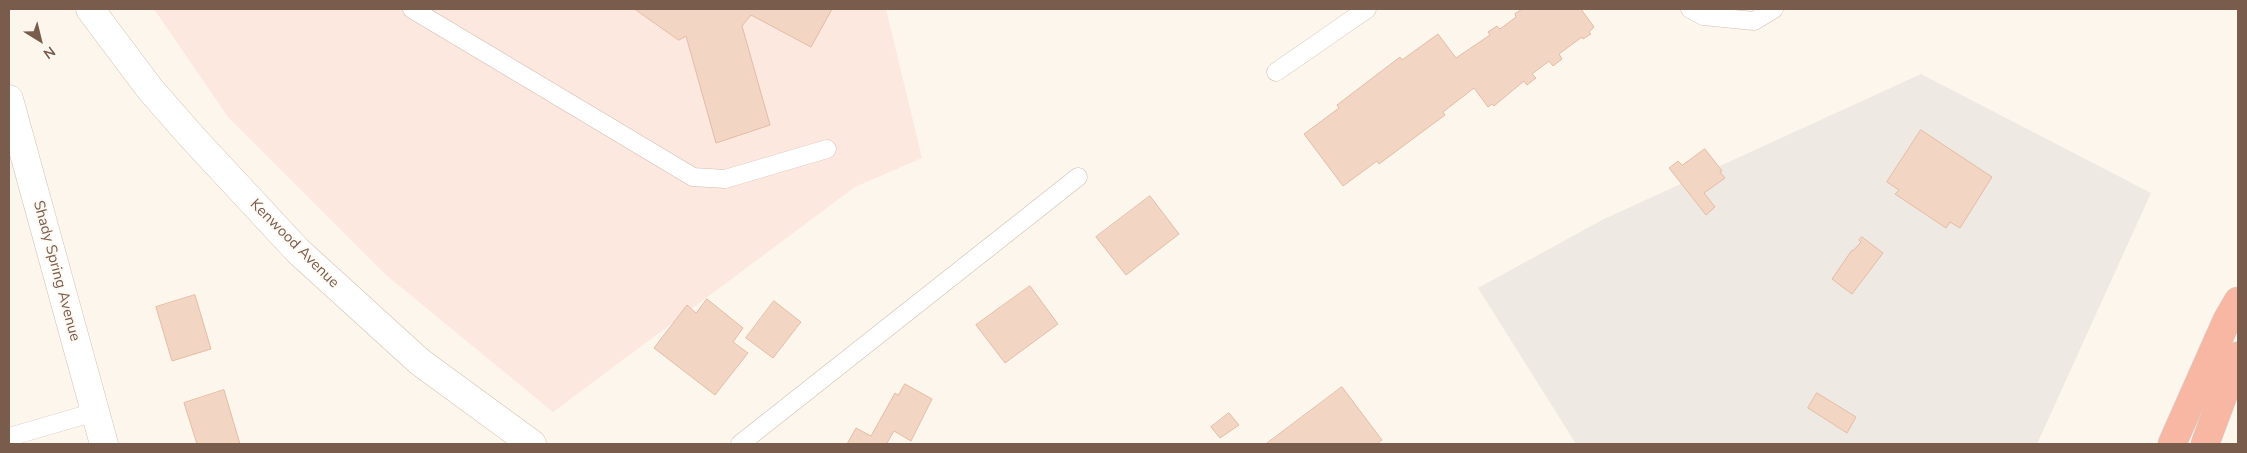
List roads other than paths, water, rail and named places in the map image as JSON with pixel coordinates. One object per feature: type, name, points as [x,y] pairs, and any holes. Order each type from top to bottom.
[{"type":"highway","points":[[2172,444],[2227,320],[2238,301]]},
{"type":"highway","points":[[2205,444],[2238,356]]},
{"type":"main road","name":"Kenwood Avenue","points":[[90,9],[156,96],[298,251],[420,362],[532,444]]},
{"type":"main road","name":"Shady Spring Avenue","points":[[9,99],[104,444]]},
{"type":"lane","points":[[412,9],[692,177],[725,179],[827,149]]},
{"type":"lane","points":[[1276,72],[1367,9]]},
{"type":"lane","points":[[1690,9],[1703,16],[1754,21],[1774,9]]},
{"type":"lane","points":[[740,444],[1078,177]]},
{"type":"lane","points":[[9,437],[95,412]]}]
